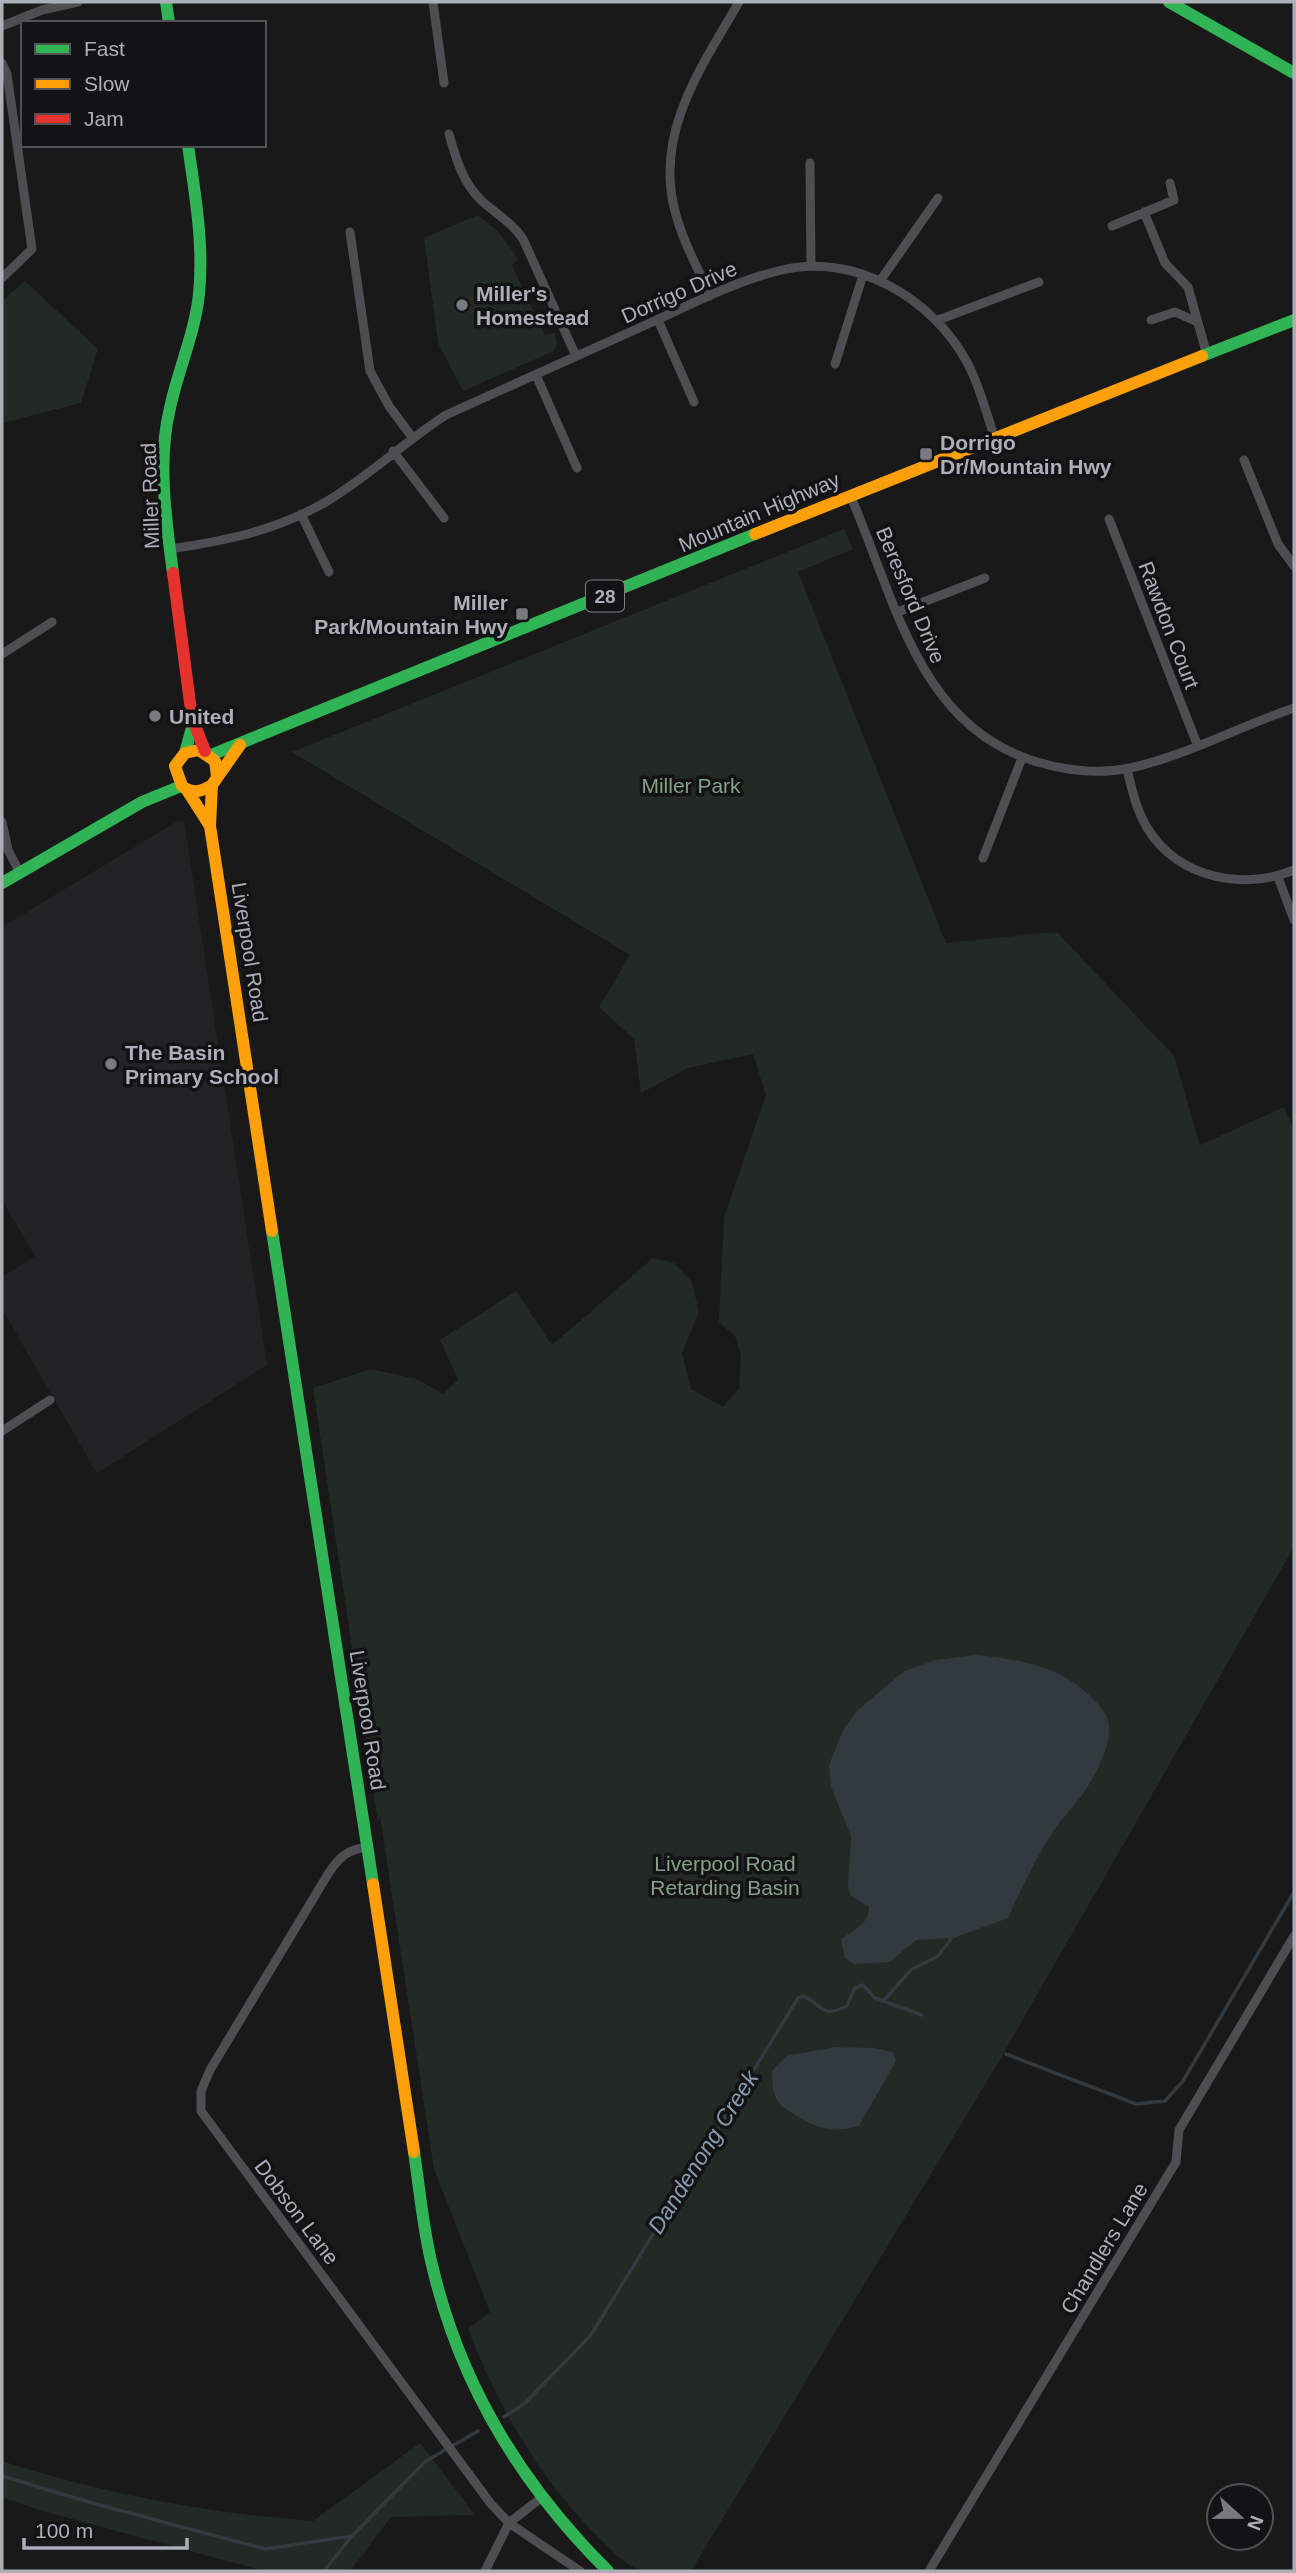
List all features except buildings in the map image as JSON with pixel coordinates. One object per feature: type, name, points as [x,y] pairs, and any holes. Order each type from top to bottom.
[{"type":"main road","points":[[166,2],[170,21]]},
{"type":"main road","points":[[1169,2],[1294,73]]},
{"type":"main road","name":"Miller Road","points":[[188,147],[201,236],[200,284],[192,332],[169,410],[164,465],[170,549],[193,724],[208,753]]},
{"type":"main road","name":"Mountain Highway","points":[[208,753],[240,743],[724,549],[850,495],[1294,320]]},
{"type":"main road","name":"Miller Road","points":[[185,753],[193,724]]},
{"type":"main road","points":[[175,773],[184,788],[196,793],[214,780],[240,743]]},
{"type":"main road","points":[[2,883],[142,802],[175,773],[179,757],[185,753]]},
{"type":"main road","name":"28","points":[[185,753],[208,753]]},
{"type":"main road","points":[[208,753],[215,761],[214,780]]},
{"type":"main road","name":"Liverpool Road","points":[[214,780],[210,826],[423,2215],[438,2289],[446,2319],[477,2396],[541,2498],[608,2571]]},
{"type":"main road","points":[[142,802],[184,788]]},
{"type":"main road","name":"Liverpool Road","points":[[184,788],[210,826]]},
{"type":"street","points":[[2,26],[42,10],[78,2]]},
{"type":"street","points":[[433,2],[444,83]]},
{"type":"street","points":[[710,296],[675,213],[670,162],[673,137],[690,88],[739,2]]},
{"type":"street","points":[[2,64],[7,74],[32,249],[2,278]]},
{"type":"street","points":[[449,134],[457,164],[471,188],[514,225],[523,239],[576,356]]},
{"type":"street","points":[[810,163],[811,266]]},
{"type":"street","points":[[1112,226],[1174,200],[1170,183]]},
{"type":"street","points":[[880,281],[938,198]]},
{"type":"street","points":[[1144,212],[1164,262],[1188,287],[1195,321],[1207,355]]},
{"type":"street","points":[[350,232],[370,370],[389,406],[412,437]]},
{"type":"street","name":"Dorrigo Drive","points":[[170,549],[233,539],[266,530],[301,514],[345,489],[412,437],[446,415],[710,296],[780,270],[811,266],[863,275],[912,297],[938,320],[970,366],[995,439]]},
{"type":"street","points":[[835,364],[863,275]]},
{"type":"street","points":[[938,320],[1039,282]]},
{"type":"street","points":[[1152,320],[1175,312],[1195,321]]},
{"type":"street","points":[[657,320],[694,402]]},
{"type":"street","points":[[536,375],[577,468]]},
{"type":"street","points":[[393,451],[444,518]]},
{"type":"street","points":[[1244,460],[1278,544],[1294,566]]},
{"type":"street","name":"Beresford Drive","points":[[850,495],[932,686],[963,721],[993,743],[1022,758],[1090,771],[1127,768],[1294,708]]},
{"type":"street","points":[[301,514],[329,572]]},
{"type":"street","name":"Rawdon Court","points":[[1109,519],[1197,744]]},
{"type":"street","points":[[898,612],[985,578]]},
{"type":"street","points":[[2,654],[52,622]]},
{"type":"street","points":[[983,858],[1022,758]]},
{"type":"street","points":[[1127,768],[1142,818],[1155,838],[1187,865],[1219,879],[1256,881],[1278,877],[1294,870]]},
{"type":"street","points":[[2,822],[8,850],[20,873]]},
{"type":"street","points":[[1278,877],[1294,920]]},
{"type":"street","points":[[2,1431],[50,1401]]},
{"type":"street","name":"Dobson Lane","points":[[368,1847],[356,1848],[342,1855],[327,1874],[210,2070],[199,2102],[208,2123],[491,2504],[509,2524],[580,2571]]},
{"type":"street","name":"Chandlers Lane","points":[[929,2571],[1175,2162],[1179,2130],[1294,1936]]},
{"type":"street","points":[[485,2571],[509,2524],[541,2498]]},
{"type":"shaded area","name":"The Basin Primary School","points":[[184,821],[267,1365],[97,1473],[2,1309],[2,1277],[35,1256],[2,1200],[2,927],[176,822]]},
{"type":"shaded area","points":[[976,1655],[1039,1666],[1081,1688],[1104,1711],[1109,1722],[1104,1755],[1087,1788],[1046,1843],[1008,1918],[954,1938],[916,1940],[890,1962],[854,1964],[845,1958],[841,1939],[864,1922],[869,1907],[851,1896],[848,1888],[851,1836],[831,1787],[829,1765],[843,1730],[857,1711],[904,1671],[936,1660]]},
{"type":"shaded area","points":[[835,2047],[875,2048],[893,2052],[896,2061],[859,2126],[832,2129],[816,2126],[780,2104],[774,2092],[772,2071],[786,2056]]},
{"type":"green space","points":[[478,215],[499,232],[518,259],[512,265],[545,335],[555,333],[557,342],[554,351],[463,391],[438,343],[424,238]]},
{"type":"green space","points":[[25,281],[98,349],[81,403],[2,423],[2,301]]},
{"type":"green space","points":[[844,529],[853,549],[798,572],[946,943],[1057,932],[1174,1056],[1200,1145],[1284,1107],[1294,1130],[1294,1547],[998,2063],[691,2571],[649,2572],[631,2566],[615,2554],[559,2493],[507,2414],[468,2329],[490,2312],[434,2169],[313,1388],[371,1369],[417,1379],[443,1394],[458,1380],[440,1340],[516,1291],[552,1345],[653,1258],[674,1263],[692,1282],[699,1312],[682,1353],[691,1389],[723,1407],[739,1388],[741,1356],[735,1336],[719,1322],[724,1217],[766,1095],[753,1054],[688,1068],[641,1093],[634,1039],[599,1007],[630,955],[292,752]]},
{"type":"green space","points":[[420,2443],[475,2515],[391,2517],[350,2571],[264,2571],[39,2510],[2,2497],[2,2461],[78,2483],[156,2500],[234,2513],[313,2521]]},
{"type":"waterway","name":"Dandenong Creek","points":[[1006,2054],[1136,2104],[1165,2101],[1183,2081],[1294,1892]]},
{"type":"waterway","points":[[885,1999],[912,1969],[937,1957],[951,1939]]},
{"type":"waterway","name":"Dandenong Creek","points":[[504,2417],[524,2404],[591,2335],[798,1998],[804,1996],[823,2010],[839,2010],[847,2006],[855,1988],[863,1985],[875,1998],[922,2015]]},
{"type":"waterway","name":"Dandenong Creek","points":[[324,2571],[352,2536],[426,2461],[478,2431]]},
{"type":"waterway","points":[[2,2476],[265,2549],[352,2536]]},
{"type":"traffic: fast","points":[[166,2],[169,21]]},
{"type":"traffic: fast","points":[[1169,2],[1294,73]]},
{"type":"traffic: fast","points":[[173,573],[164,490],[164,448],[170,408],[197,309],[200,275],[198,219],[188,147]]},
{"type":"traffic: fast","points":[[1202,356],[1294,320]]},
{"type":"traffic: fast","points":[[211,755],[755,534]]},
{"type":"traffic: fast","points":[[185,753],[193,724]]},
{"type":"traffic: fast","points":[[2,883],[142,802],[181,786]]},
{"type":"traffic: fast","points":[[272,1231],[373,1884]]},
{"type":"traffic: fast","points":[[414,2152],[433,2269],[460,2354],[478,2394],[499,2432],[549,2505],[608,2571]]},
{"type":"traffic: slow","points":[[755,534],[1202,356]]},
{"type":"traffic: slow","points":[[217,776],[215,761],[199,750],[185,753],[175,766],[182,786],[200,791],[212,785],[240,745]]},
{"type":"traffic: slow","points":[[212,785],[210,826],[272,1231]]},
{"type":"traffic: slow","points":[[187,790],[210,826]]},
{"type":"traffic: slow","points":[[373,1884],[414,2152]]},
{"type":"traffic: jam","points":[[173,573],[192,718],[205,751]]},
{"type":"place","name":"Miller's Homestead","points":[[462,305]]},
{"type":"place","name":"Dorrigo Dr/Mountain Hwy","points":[[926,454]]},
{"type":"place","name":"Miller Park/Mountain Hwy","points":[[522,614]]},
{"type":"place","name":"United","points":[[155,716]]},
{"type":"place","name":"The Basin Primary School","points":[[111,1064]]},
{"type":"park label","name":"Miller Park","points":[[691,785]]},
{"type":"park label","name":"Liverpool Road Retarding Basin","points":[[725,1875]]}]
